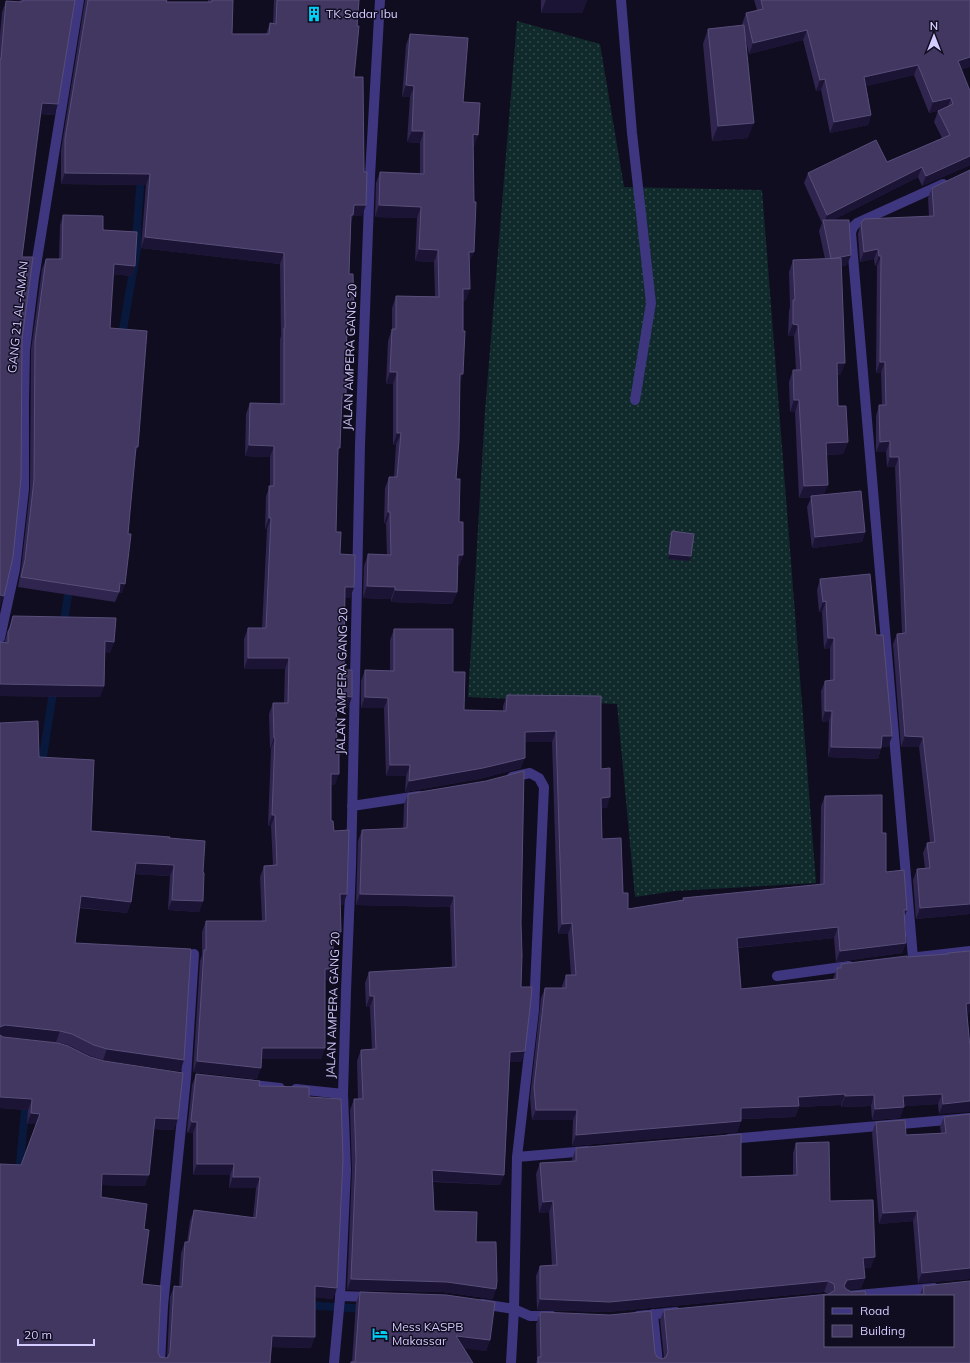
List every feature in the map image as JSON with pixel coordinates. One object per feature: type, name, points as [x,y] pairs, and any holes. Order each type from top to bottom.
[{"type":"street","name":"GANG 21 AL-AMAN","points":[[0,638],[15,569],[24,489],[25,350],[34,278],[79,0]]},
{"type":"street","name":"JALAN AMPERA GANG 20","points":[[334,1363],[340,1297],[346,1170],[344,1094],[365,303],[370,176],[380,0]]},
{"type":"street","points":[[621,0],[632,133],[652,303],[635,400]]},
{"type":"street","points":[[949,181],[857,223],[853,227],[851,233],[909,958],[970,951]]},
{"type":"street","points":[[505,778],[530,773],[539,778],[544,786],[534,1010],[517,1157],[512,1363]]},
{"type":"street","points":[[352,806],[427,795]]},
{"type":"street","points":[[160,1363],[163,1306],[186,1078],[194,954]]},
{"type":"street","points":[[777,976],[860,965]]},
{"type":"street","points":[[233,1083],[344,1094]]},
{"type":"street","points":[[716,1140],[970,1118]]},
{"type":"street","points":[[517,1157],[596,1150]]},
{"type":"street","points":[[858,1295],[947,1287]]},
{"type":"street","points":[[340,1297],[379,1297]]},
{"type":"street","points":[[471,1302],[514,1309],[530,1316],[560,1317]]},
{"type":"street","points":[[629,1316],[683,1312]]},
{"type":"street","points":[[653,1314],[658,1363]]},
{"type":"green space","points":[[517,21],[600,44],[624,187],[762,190],[816,883],[675,891],[635,897],[617,704],[468,697],[485,411]]},
{"type":"building","points":[[23,0],[75,0],[58,104],[42,103],[22,257],[33,257],[22,339],[21,478],[13,557],[4,596],[0,595],[0,59],[6,1],[22,2]]},
{"type":"building","points":[[88,0],[167,0],[166,2],[212,2],[212,0],[233,0],[232,34],[269,34],[270,23],[276,24],[277,0],[359,0],[357,26],[359,26],[354,77],[363,77],[364,172],[367,172],[366,205],[354,205],[353,215],[351,215],[349,274],[353,274],[354,314],[347,315],[346,396],[342,396],[340,448],[338,448],[336,532],[341,532],[340,554],[355,555],[354,587],[345,587],[344,670],[352,670],[352,697],[340,696],[340,700],[336,700],[339,774],[331,774],[331,821],[333,821],[334,831],[349,830],[347,894],[340,894],[341,932],[333,933],[333,969],[325,969],[325,1048],[262,1048],[261,1068],[197,1061],[204,950],[206,950],[206,921],[266,921],[264,866],[277,865],[275,815],[272,815],[275,738],[273,703],[288,703],[289,658],[248,658],[248,628],[266,628],[271,518],[269,518],[269,486],[274,486],[274,446],[249,445],[250,403],[284,404],[284,253],[145,237],[150,174],[65,173],[65,139]]},
{"type":"building","points":[[761,0],[970,0],[970,57],[958,61],[970,91],[970,156],[926,176],[922,167],[827,215],[808,173],[876,140],[887,162],[950,135],[938,111],[953,104],[951,98],[933,102],[918,65],[864,77],[871,115],[834,122],[825,79],[820,80],[807,30],[753,43],[746,13],[763,9]]},
{"type":"building","points":[[744,25],[754,123],[718,126],[708,29]]},
{"type":"building","points":[[410,34],[468,38],[463,102],[480,103],[478,135],[473,134],[474,202],[476,202],[474,252],[469,252],[470,289],[463,289],[463,331],[465,331],[463,374],[460,374],[459,440],[456,479],[460,479],[459,522],[463,522],[463,555],[458,555],[457,592],[395,590],[395,587],[367,586],[368,554],[391,555],[390,512],[388,512],[389,477],[397,477],[401,433],[397,433],[397,372],[390,372],[392,329],[396,329],[396,296],[439,297],[438,250],[419,249],[421,207],[379,205],[380,172],[424,174],[424,131],[412,131],[414,86],[406,85]]},
{"type":"building","points":[[970,170],[970,904],[920,908],[917,869],[930,868],[927,843],[935,842],[923,737],[905,736],[897,634],[906,633],[899,457],[890,457],[890,441],[880,442],[879,405],[886,405],[885,362],[880,362],[881,256],[879,256],[878,249],[864,252],[861,223],[864,219],[934,216],[932,188]]},
{"type":"building","points":[[63,215],[103,216],[103,230],[137,232],[135,266],[114,264],[110,328],[147,331],[138,447],[136,447],[128,534],[131,534],[125,584],[120,583],[119,592],[21,577],[25,560],[34,480],[35,341],[46,259],[62,259]]},
{"type":"building","points":[[823,220],[849,220],[851,255],[831,259]]},
{"type":"building","points":[[841,258],[845,363],[837,363],[838,406],[846,406],[848,442],[826,443],[828,485],[804,486],[799,400],[794,400],[793,370],[801,370],[798,325],[793,324],[793,300],[795,300],[793,260]]},
{"type":"building","points":[[861,491],[865,532],[815,537],[811,496]]},
{"type":"building","points":[[672,531],[694,534],[691,556],[669,554]]},
{"type":"building","points":[[870,574],[876,635],[883,635],[892,736],[882,736],[881,748],[831,747],[832,711],[825,711],[825,681],[834,680],[834,638],[828,638],[826,601],[823,602],[820,579]]},
{"type":"building","points":[[13,616],[116,618],[114,642],[105,641],[104,686],[0,684],[0,642],[8,643],[8,632]]},
{"type":"building","points":[[394,629],[453,629],[453,672],[465,672],[464,710],[506,711],[507,695],[601,696],[601,769],[610,768],[610,797],[601,798],[602,839],[621,838],[623,893],[628,893],[628,909],[684,900],[683,898],[824,884],[825,796],[882,795],[882,833],[886,833],[886,872],[904,870],[907,910],[904,910],[906,943],[840,951],[838,927],[737,938],[741,989],[837,979],[837,968],[841,968],[841,964],[907,956],[948,954],[970,951],[970,1003],[966,1004],[970,1047],[970,1101],[943,1104],[942,1094],[903,1096],[904,1107],[875,1109],[874,1095],[845,1096],[845,1094],[798,1097],[799,1106],[741,1108],[741,1121],[576,1135],[577,1110],[536,1110],[534,1087],[545,988],[566,988],[566,975],[576,975],[572,923],[562,924],[556,731],[525,732],[525,758],[483,768],[409,781],[410,765],[390,765],[388,698],[365,697],[365,670],[394,671]]},
{"type":"building","points":[[38,721],[39,757],[94,760],[91,831],[205,841],[203,901],[172,900],[174,865],[136,863],[131,902],[81,896],[75,943],[191,949],[184,1060],[107,1049],[94,1045],[72,1034],[60,1031],[5,1025],[0,1027],[0,723]]},
{"type":"building","points":[[524,771],[521,987],[532,987],[525,1051],[510,1052],[504,1175],[432,1170],[434,1211],[477,1212],[476,1242],[496,1242],[496,1289],[447,1282],[351,1279],[356,1159],[354,1099],[363,1099],[361,1050],[376,1049],[374,996],[370,996],[369,972],[456,967],[454,896],[360,894],[362,830],[407,828],[408,794],[486,781]]},
{"type":"building","points":[[0,1035],[3,1037],[58,1043],[68,1046],[90,1057],[104,1061],[183,1073],[178,1119],[155,1118],[149,1175],[102,1174],[101,1197],[147,1204],[144,1229],[149,1230],[142,1284],[161,1286],[158,1352],[160,1357],[167,1358],[170,1353],[174,1286],[182,1287],[185,1242],[189,1242],[194,1210],[256,1218],[260,1177],[233,1177],[234,1164],[197,1164],[197,1122],[192,1122],[191,1120],[196,1074],[260,1081],[259,1086],[309,1087],[309,1097],[341,1099],[343,1159],[337,1288],[315,1286],[315,1337],[272,1336],[270,1363],[0,1363],[0,1164],[21,1165],[40,1114],[31,1113],[32,1099],[0,1097]]},
{"type":"building","points":[[970,1114],[970,1268],[922,1273],[917,1211],[883,1213],[876,1122],[905,1120],[906,1135],[946,1133],[944,1117]]},
{"type":"building","points":[[741,1134],[741,1177],[797,1175],[796,1143],[829,1142],[830,1201],[873,1200],[875,1257],[863,1258],[865,1278],[847,1280],[844,1286],[851,1292],[865,1291],[866,1295],[824,1295],[824,1347],[954,1347],[954,1295],[916,1295],[924,1294],[923,1286],[970,1281],[970,1363],[538,1363],[538,1357],[541,1357],[541,1312],[610,1315],[651,1311],[655,1353],[657,1357],[662,1359],[666,1357],[668,1352],[664,1310],[829,1294],[835,1290],[834,1284],[828,1281],[610,1302],[540,1299],[540,1266],[557,1265],[553,1201],[543,1202],[540,1163],[576,1161],[576,1148]]},
{"type":"building","points":[[360,1292],[446,1295],[495,1302],[490,1340],[456,1336],[473,1363],[351,1363],[355,1362]]},
{"type":"waterway","points":[[119,339],[122,335],[137,249],[141,175]]},
{"type":"waterway","points":[[63,627],[70,583]]},
{"type":"waterway","points":[[43,768],[42,763],[54,686]]},
{"type":"waterway","points":[[19,1175],[26,1099]]},
{"type":"waterway","points":[[304,1305],[367,1309]]},
{"type":"place","name":"TK Sadar Ibu","points":[[314,14]]},
{"type":"place","name":"Mess KASPB Makassar","points":[[380,1334]]}]
